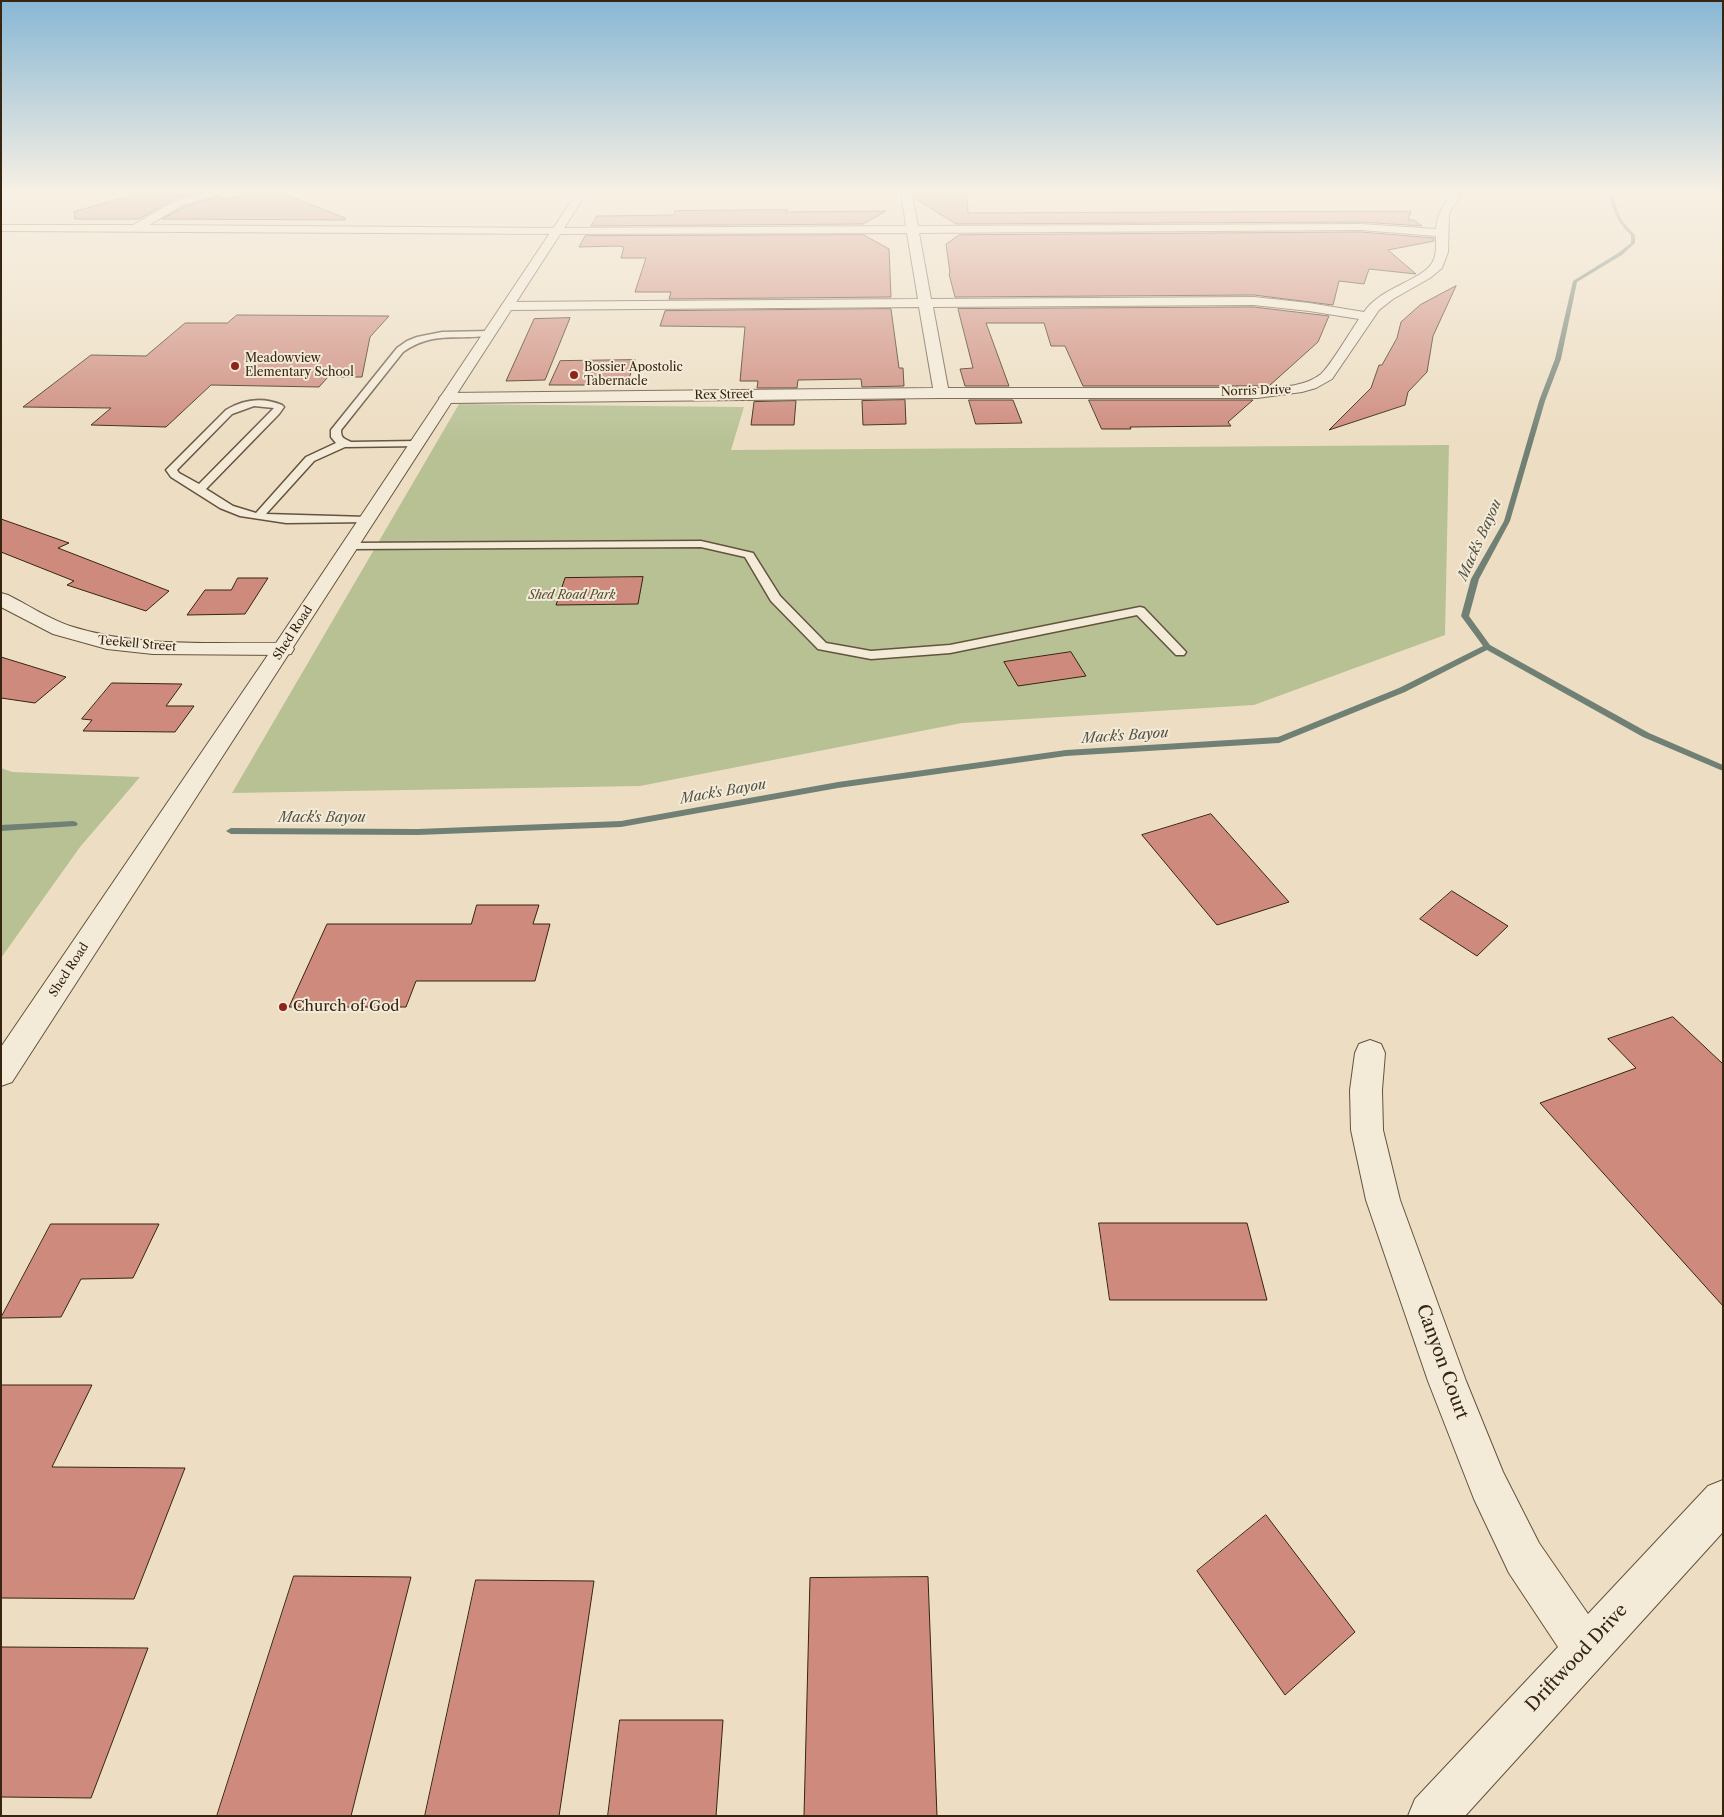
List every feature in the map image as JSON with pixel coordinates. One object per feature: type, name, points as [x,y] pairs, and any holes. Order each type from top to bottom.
[{"type":"street","name":"Shed Road","points":[[1,1073],[283,649],[527,276]]},
{"type":"street","points":[[920,276],[942,393]]},
{"type":"street","name":"Norris Drive","points":[[942,393],[1247,393],[1293,391],[1315,384],[1327,376],[1382,298],[1424,276]]},
{"type":"street","points":[[508,306],[1254,301],[1309,307],[1368,317]]},
{"type":"street","name":"Rex Street","points":[[447,398],[942,393]]},
{"type":"street","name":"Teekell Street","points":[[1,599],[60,630],[107,643],[153,648],[283,649]]},
{"type":"street","name":"Canyon Court","points":[[1370,1053],[1366,1090],[1367,1130],[1383,1200],[1447,1381],[1488,1485],[1524,1558],[1586,1648]]},
{"type":"street","name":"Driftwood Drive","points":[[1432,1816],[1723,1501]]},
{"type":"lane","points":[[345,443],[336,437],[336,430],[408,342],[425,336],[489,333]]},
{"type":"lane","points":[[200,489],[279,407],[262,403],[239,405],[229,412],[171,470],[175,475],[200,489],[219,504],[240,512],[259,516],[288,518],[367,520]]},
{"type":"lane","points":[[259,516],[310,458],[345,443],[417,444]]},
{"type":"lane","points":[[350,546],[700,544],[749,555],[775,598],[822,646],[871,655],[950,649],[1140,611],[1180,652]]},
{"type":"green space","name":"Shed Road Park","points":[[459,404],[744,407],[731,450],[1449,445],[1445,635],[1254,705],[962,723],[640,786],[232,793]]},
{"type":"green space","points":[[1,768],[12,772],[140,777],[80,847],[1,958]]},
{"type":"building","points":[[640,276],[890,276],[891,297],[669,299],[671,292],[635,292]]},
{"type":"building","points":[[949,276],[1367,276],[1364,284],[1339,281],[1333,305],[1254,295],[955,297]]},
{"type":"building","points":[[1456,286],[1433,336],[1427,372],[1408,392],[1405,405],[1329,430],[1371,388],[1379,365],[1382,365],[1397,338],[1401,322],[1420,305]]},
{"type":"building","points":[[1254,307],[1329,316],[1318,342],[1269,386],[1083,386],[1065,346],[1051,346],[1044,323],[986,323],[1009,386],[965,386],[960,369],[973,368],[958,309]]},
{"type":"building","points":[[891,309],[899,368],[903,368],[904,386],[862,387],[861,379],[798,380],[797,388],[757,388],[758,381],[740,381],[745,327],[660,326],[665,311]]},
{"type":"building","points":[[237,315],[389,316],[370,337],[362,377],[328,377],[319,387],[211,385],[166,427],[91,425],[111,408],[23,407],[91,355],[146,356],[185,323],[227,323]]},
{"type":"building","points":[[570,318],[545,380],[506,381],[534,319]]},
{"type":"building","points":[[635,360],[627,385],[549,385],[560,361]]},
{"type":"building","points":[[905,400],[906,424],[863,425],[862,401]]},
{"type":"building","points":[[969,400],[1013,400],[1022,423],[976,424]]},
{"type":"building","points":[[1089,400],[1253,400],[1228,422],[1231,426],[1102,429]]},
{"type":"building","points":[[796,401],[794,425],[751,425],[754,402]]},
{"type":"building","points":[[1,519],[69,543],[58,548],[169,591],[146,611],[67,585],[74,581],[1,552]]},
{"type":"building","points":[[643,577],[638,604],[556,605],[565,578]]},
{"type":"building","points":[[238,578],[268,578],[245,614],[187,615],[205,590],[231,590]]},
{"type":"building","points":[[1071,652],[1086,676],[1018,686],[1004,662]]},
{"type":"building","points":[[1,657],[66,677],[35,703],[1,698]]},
{"type":"building","points":[[112,683],[182,684],[166,706],[194,706],[175,732],[83,731],[92,720],[82,719]]},
{"type":"building","points":[[1211,814],[1289,902],[1217,925],[1142,835]]},
{"type":"building","points":[[1452,891],[1508,926],[1477,956],[1420,919]]},
{"type":"building","points":[[477,905],[539,905],[533,924],[550,924],[535,981],[416,981],[406,1007],[289,1007],[327,924],[471,924]]},
{"type":"building","points":[[1673,1017],[1723,1064],[1723,1306],[1540,1103],[1636,1068],[1608,1039]]},
{"type":"building","points":[[1099,1223],[1247,1223],[1267,1300],[1110,1300]]},
{"type":"building","points":[[51,1224],[159,1224],[133,1278],[81,1279],[61,1317],[1,1318]]},
{"type":"building","points":[[1,1385],[92,1385],[52,1467],[185,1468],[134,1599],[1,1598]]},
{"type":"building","points":[[1266,1515],[1355,1632],[1285,1695],[1197,1571]]},
{"type":"building","points":[[294,1576],[411,1577],[351,1816],[217,1816]]},
{"type":"building","points":[[928,1577],[937,1816],[804,1816],[810,1578]]},
{"type":"building","points":[[476,1580],[594,1581],[559,1816],[425,1816]]},
{"type":"building","points":[[1,1647],[148,1648],[91,1798],[1,1797]]},
{"type":"building","points":[[620,1720],[723,1720],[716,1816],[608,1816]]},
{"type":"waterway","name":"Mack's Bayou","points":[[1487,647],[1465,616],[1475,579],[1507,521],[1542,401],[1558,359],[1575,281],[1584,276]]},
{"type":"waterway","name":"Mack's Bayou","points":[[231,831],[418,832],[621,824],[838,785],[1066,753],[1279,740],[1402,690],[1487,647]]},
{"type":"waterway","points":[[1487,647],[1646,735],[1723,768]]},
{"type":"waterway","name":"Mack's Bayou","points":[[1,828],[73,824]]},
{"type":"place","name":"Meadowview Elementary School","points":[[235,366]]},
{"type":"place","name":"Bossier Apostolic Tabernacle","points":[[574,375]]},
{"type":"place","name":"Church of God","points":[[283,1007]]}]
